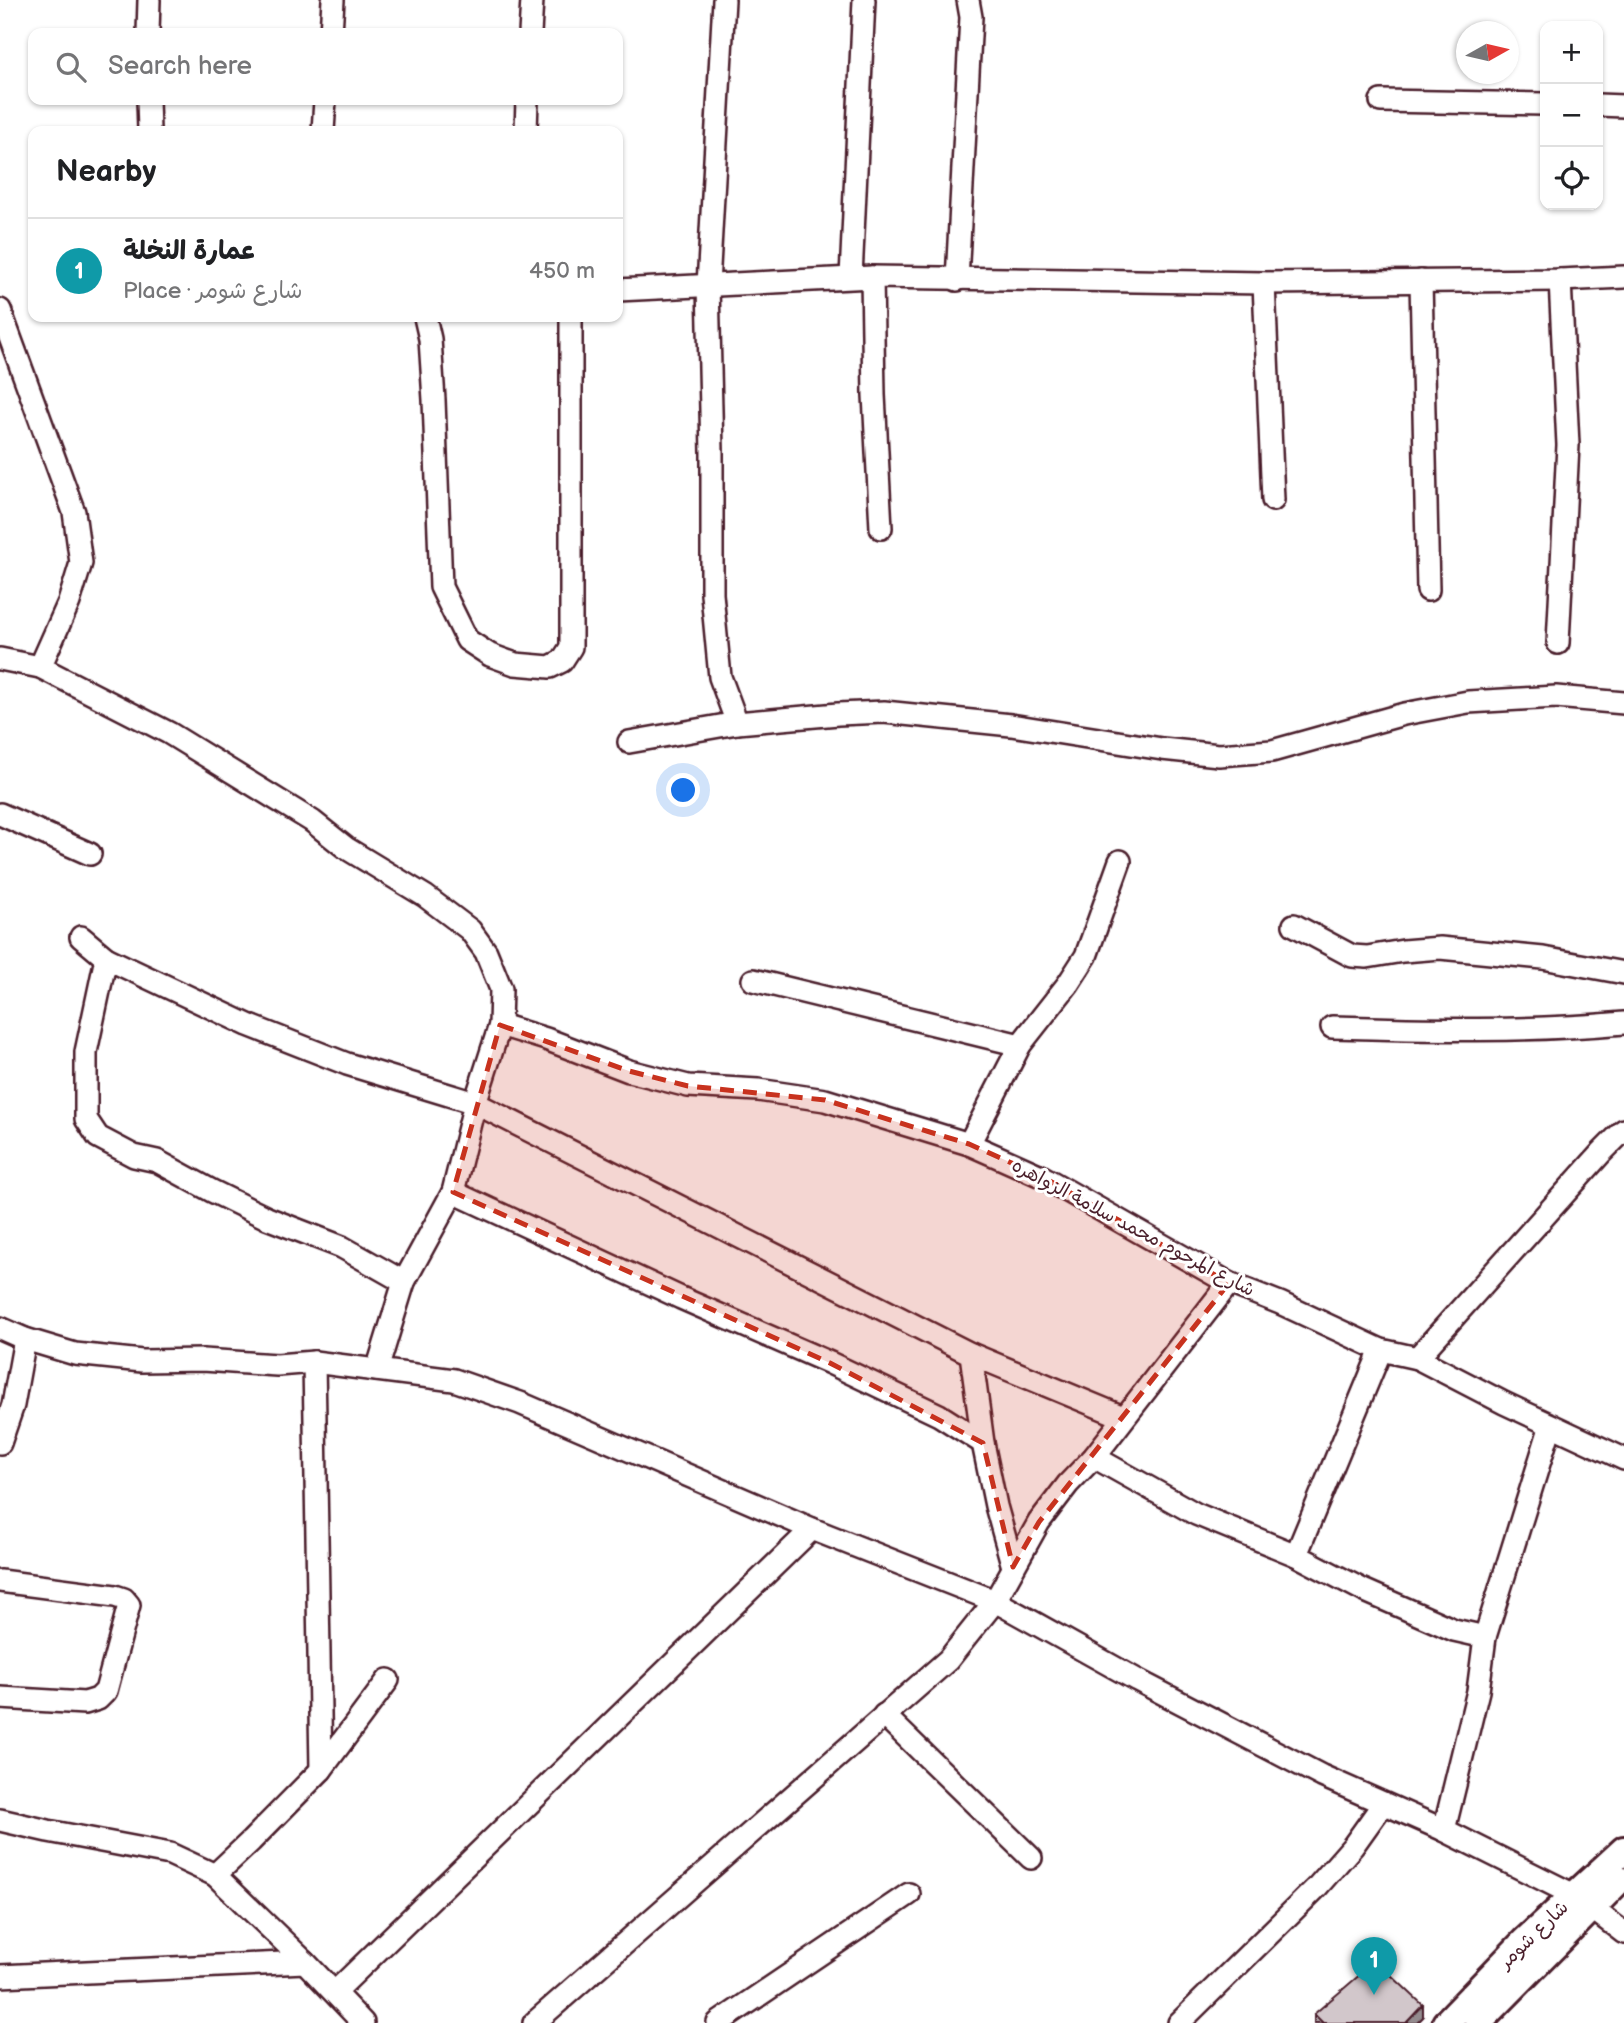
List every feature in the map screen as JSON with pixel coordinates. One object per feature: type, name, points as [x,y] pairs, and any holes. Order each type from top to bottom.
[{"type":"main road","name":"شارع شومر","points":[[1478,2023],[1583,1902],[1624,1850]]},
{"type":"main road","name":"شارع شومر","points":[[1446,2023],[1525,1941],[1624,1875]]},
{"type":"street","points":[[148,28],[149,0]]},
{"type":"street","points":[[331,28],[333,0]]},
{"type":"street","points":[[530,28],[532,0]]},
{"type":"street","points":[[724,0],[708,285],[712,594],[720,677],[737,723]]},
{"type":"street","points":[[864,0],[862,277],[874,395],[881,528]]},
{"type":"street","points":[[957,279],[971,17],[968,0]]},
{"type":"street","points":[[1381,101],[1540,104]]},
{"type":"street","points":[[148,105],[149,126]]},
{"type":"street","points":[[323,126],[326,105]]},
{"type":"street","points":[[526,126],[527,105]]},
{"type":"street","points":[[1603,105],[1624,106]]},
{"type":"street","points":[[623,290],[862,277],[1264,283],[1624,277]]},
{"type":"street","points":[[1558,643],[1568,445],[1560,280]]},
{"type":"street","points":[[1421,281],[1428,590]]},
{"type":"street","points":[[1264,283],[1273,500]]},
{"type":"street","points":[[0,310],[74,512],[81,563],[69,602],[40,667]]},
{"type":"street","points":[[426,322],[430,339],[434,400],[441,587],[467,640],[490,655],[515,664],[550,667],[562,661],[570,647],[571,322]]},
{"type":"street","points":[[0,659],[40,667],[169,733],[312,821],[346,848],[425,896],[470,930],[486,952],[501,989],[500,1025],[475,1103],[453,1192],[404,1282],[377,1370]]},
{"type":"street","points":[[629,742],[737,723],[884,712],[1011,725],[1162,750],[1219,755],[1272,751],[1404,714],[1468,702],[1556,697],[1624,703]]},
{"type":"street","points":[[0,814],[90,854]]},
{"type":"street","points":[[969,1144],[1020,1045],[1086,957],[1120,861]]},
{"type":"street","points":[[1294,925],[1352,956],[1367,957],[1440,948],[1543,958],[1624,973]]},
{"type":"street","points":[[81,937],[106,958],[248,1025],[346,1064],[475,1103],[971,1354],[1123,1417]]},
{"type":"street","points":[[106,958],[86,1052],[86,1119],[98,1137],[134,1156],[157,1161],[267,1218],[342,1247],[404,1282]]},
{"type":"street","points":[[753,980],[1020,1045]]},
{"type":"street","points":[[1332,1027],[1461,1031],[1568,1028],[1624,1023]]},
{"type":"street","name":"شارع المرحوم محمد سلامة الزواهره","points":[[500,1025],[629,1072],[688,1086],[758,1090],[825,1100],[969,1144],[1041,1176],[1229,1283],[1280,1303],[1381,1350],[1417,1357],[1504,1403],[1624,1460]]},
{"type":"street","points":[[1417,1357],[1624,1130]]},
{"type":"street","points":[[453,1192],[681,1298],[830,1363],[939,1415],[983,1443]]},
{"type":"street","points":[[534,2023],[948,1660],[995,1601],[1039,1522],[1068,1484],[1094,1457],[1229,1283]]},
{"type":"street","points":[[0,1328],[25,1339],[75,1354],[142,1361],[202,1360],[277,1365],[314,1362],[454,1380],[520,1403],[812,1529],[995,1601],[1137,1680],[1322,1776],[1444,1830],[1583,1902],[1624,1933]]},
{"type":"street","points":[[0,1443],[13,1405],[25,1339]]},
{"type":"street","points":[[1296,1555],[1381,1350]]},
{"type":"street","points":[[971,1354],[983,1443],[996,1506],[1013,1567]]},
{"type":"street","points":[[314,1362],[321,1770]]},
{"type":"street","points":[[1444,1830],[1478,1691],[1485,1637],[1550,1425]]},
{"type":"street","points":[[1094,1457],[1196,1514],[1296,1555],[1363,1590],[1454,1630],[1485,1637]]},
{"type":"street","points":[[335,1992],[812,1529]]},
{"type":"street","points":[[0,1581],[115,1596],[124,1599],[129,1605],[106,1691],[98,1699],[85,1703],[0,1698]]},
{"type":"street","points":[[215,1875],[321,1770],[388,1680]]},
{"type":"street","points":[[884,1715],[1031,1858]]},
{"type":"street","points":[[1179,2023],[1317,1887],[1353,1846],[1383,1804]]},
{"type":"street","points":[[0,1820],[170,1854],[215,1875],[335,1992],[363,2023]]},
{"type":"street","points":[[718,2023],[909,1894]]},
{"type":"street","points":[[0,1976],[305,1962]]},
{"type":"highlighted area","points":[[500,1025],[629,1071],[688,1086],[825,1100],[969,1144],[1041,1176],[1229,1283],[1039,1522],[1013,1567],[983,1443],[830,1363],[453,1192]]},
{"type":"building","points":[[1376,1961],[1423,2005],[1406,2023],[1323,2023],[1314,2014]]},
{"type":"place","name":"عمارة النخلة","points":[[1374,1995]]}]
